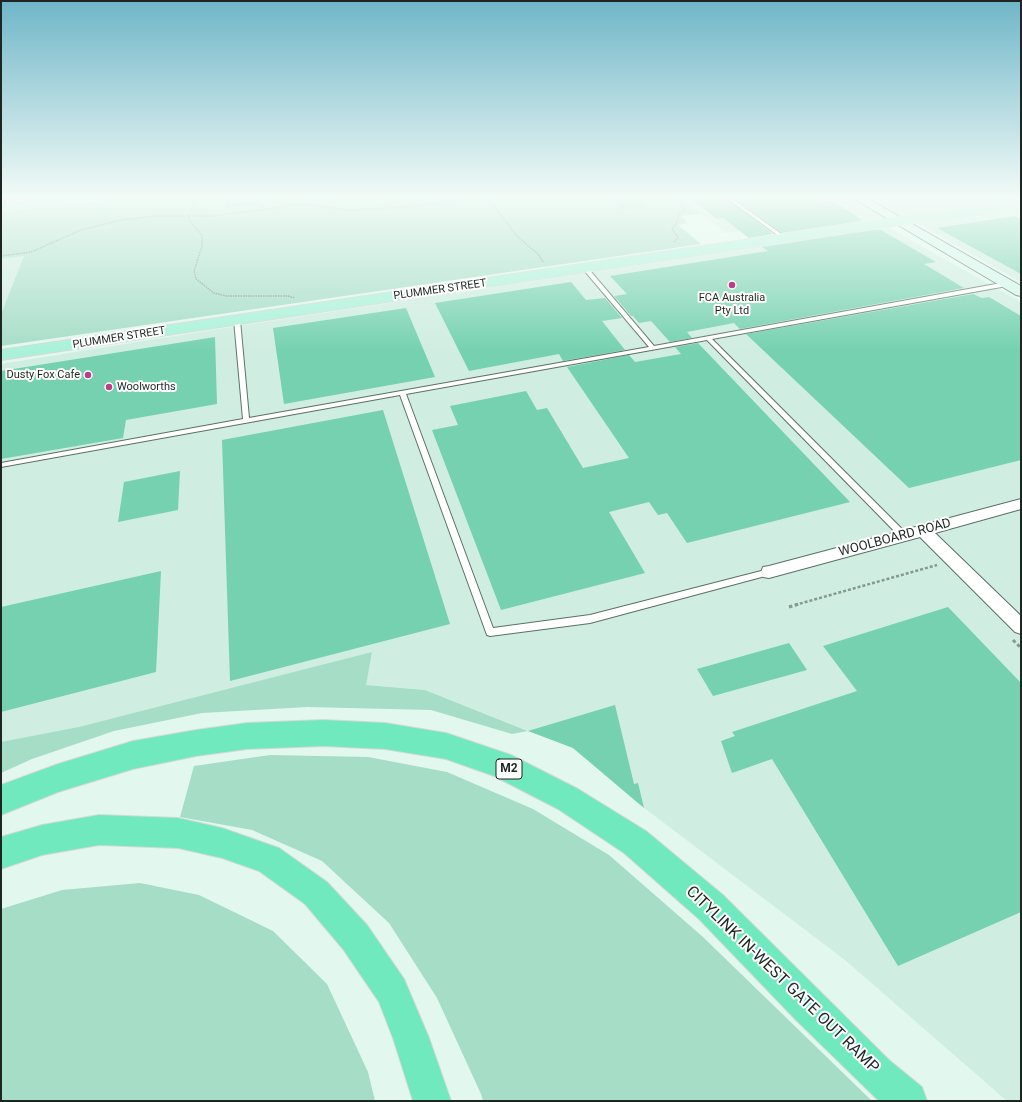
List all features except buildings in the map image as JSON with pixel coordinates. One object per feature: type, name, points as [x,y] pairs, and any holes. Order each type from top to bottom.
[{"type":"highway","name":"CITYLINK IN-WEST GATE OUT RAMP","points":[[1,800],[58,778],[133,756],[247,736],[323,733],[377,736],[446,746],[501,765],[568,799],[635,842],[711,907],[876,1073],[908,1101]]},
{"type":"highway","points":[[1,853],[42,840],[99,830],[178,833],[222,843],[268,859],[316,892],[356,937],[392,991],[416,1051],[432,1101]]},
{"type":"main road","name":"PLUMMER STREET","points":[[1,355],[715,248]]},
{"type":"street","points":[[945,248],[1021,292]]},
{"type":"street","name":"WOOLBOARD ROAD","points":[[769,572],[1021,504]]},
{"type":"street","points":[[924,531],[1021,627]]},
{"type":"lane","points":[[585,268],[653,348]]},
{"type":"lane","points":[[1,465],[1007,284]]},
{"type":"lane","points":[[237,320],[246,421]]},
{"type":"lane","points":[[708,338],[904,536]]},
{"type":"lane","points":[[402,393],[490,632],[590,619],[769,572]]},
{"type":"path","points":[[1,256],[30,252],[38,248]]},
{"type":"path","points":[[201,248],[194,271],[196,279],[214,293],[226,296],[293,296],[298,311]]},
{"type":"path","points":[[531,248],[545,263]]},
{"type":"path","points":[[789,607],[953,560]]},
{"type":"shaded area","points":[[747,248],[926,248],[1021,302],[1021,1101],[1007,1101],[845,960],[639,804],[573,748],[425,690],[365,685],[372,652],[1,752],[1,364],[212,330]]},
{"type":"shaded area","points":[[962,248],[1021,248],[1021,282]]},
{"type":"shaded area","points":[[24,256],[1,314],[1,259]]},
{"type":"green space","points":[[1,248],[671,248],[1,346],[1,314],[24,256],[1,259]]},
{"type":"green space","points":[[372,652],[366,685],[425,690],[528,731],[512,734],[431,710],[308,707],[202,713],[114,731],[32,759],[1,773],[1,742],[79,727]]},
{"type":"green space","points":[[270,755],[368,757],[447,772],[533,809],[609,855],[703,937],[872,1101],[483,1101],[437,998],[389,923],[322,861],[252,830],[180,817],[194,766]]},
{"type":"green space","points":[[140,883],[199,895],[273,931],[327,984],[368,1072],[375,1101],[1,1101],[1,909],[62,890]]},
{"type":"place","name":"FCA Australia Pty Ltd","points":[[732,285]]},
{"type":"place","name":"Dusty Fox Cafe","points":[[88,375]]},
{"type":"place","name":"Woolworths","points":[[109,387]]}]
